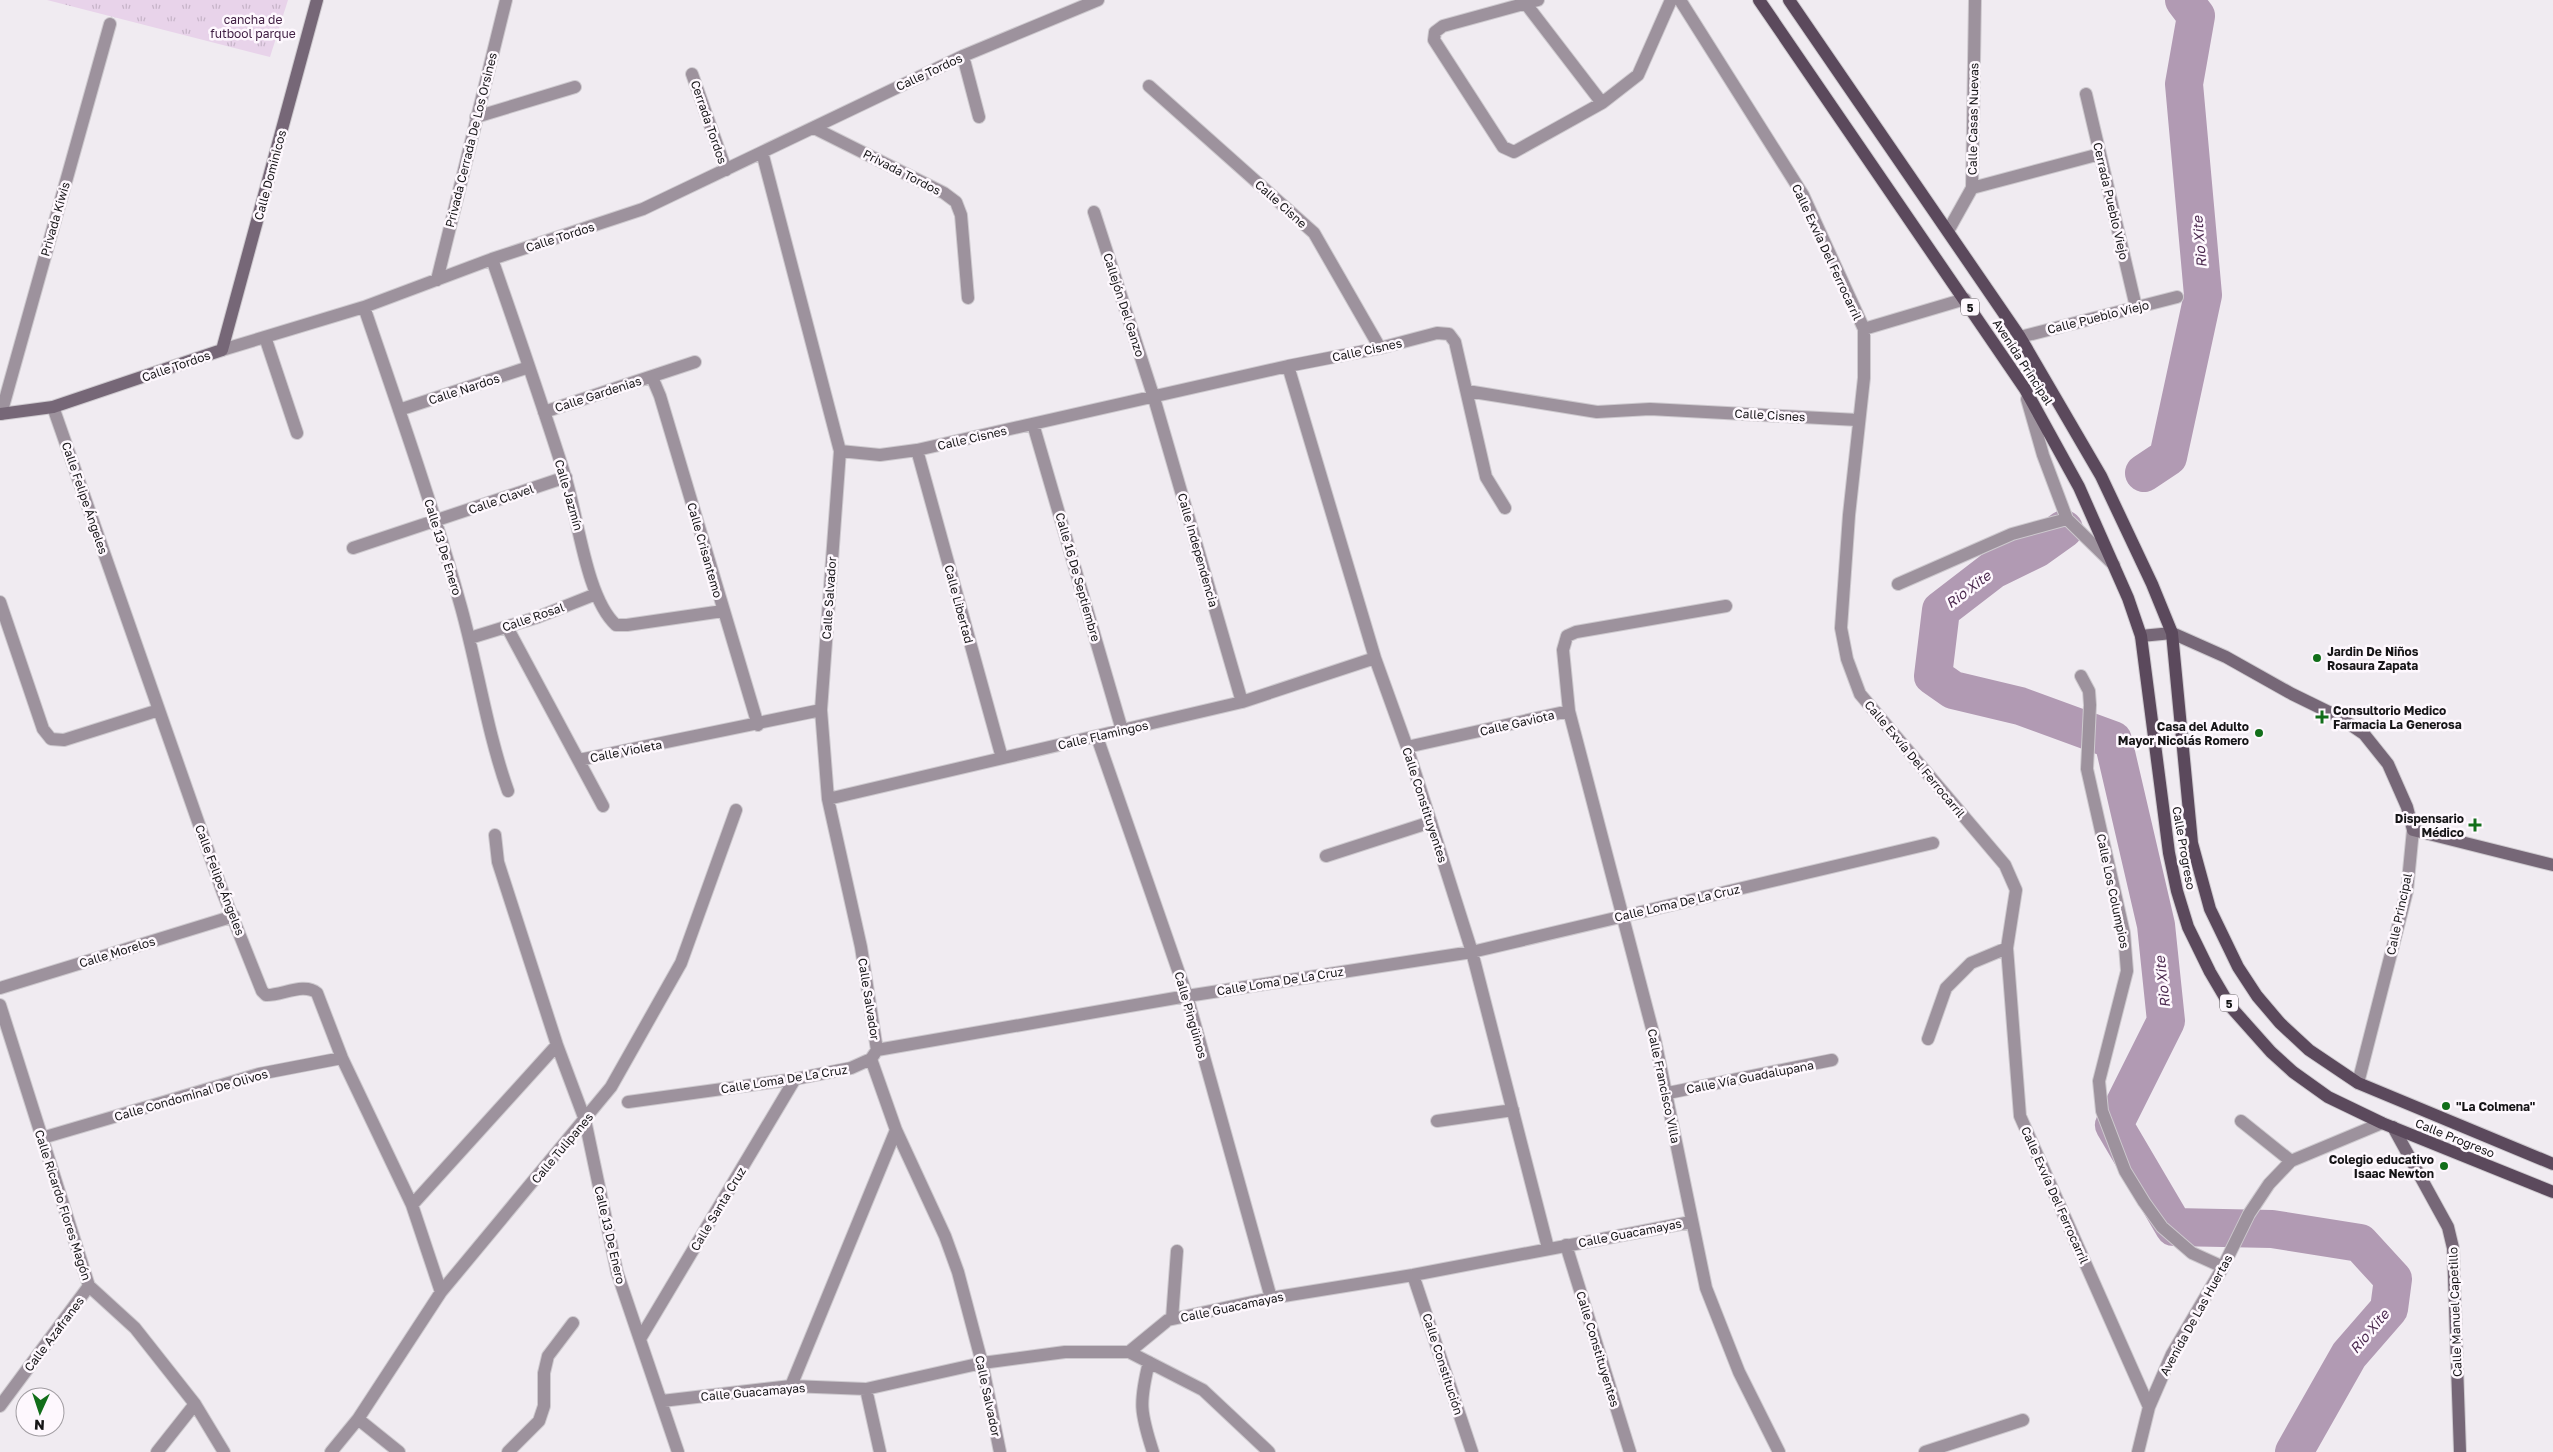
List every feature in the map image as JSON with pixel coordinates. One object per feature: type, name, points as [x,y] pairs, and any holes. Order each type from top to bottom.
[{"type":"main road","name":"Avenida Principal","points":[[1759,0],[2025,389],[2080,487],[2115,567],[2141,636]]},
{"type":"main road","name":"Avenida Principal","points":[[1789,0],[2020,337],[2101,476],[2152,584],[2172,634]]},
{"type":"main road","name":"Calle Progreso","points":[[2172,634],[2192,843],[2210,910],[2238,967],[2257,996],[2280,1023],[2309,1050],[2358,1083],[2553,1164]]},
{"type":"main road","name":"Calle Progreso","points":[[2141,636],[2169,854],[2177,891],[2188,927],[2210,972],[2230,1006],[2251,1032],[2293,1072],[2328,1097],[2387,1125],[2553,1192]]},
{"type":"street","name":"Calle Dominicos","points":[[222,350],[317,0]]},
{"type":"street","name":"Privada Cerrada De Los Orsines","points":[[437,280],[506,0]]},
{"type":"street","name":"Calle Tordos","points":[[1,414],[53,407],[222,350],[364,307],[492,259],[643,209],[963,56],[1098,0]]},
{"type":"street","points":[[1602,103],[1532,2],[1443,26],[1434,32],[1434,40],[1503,147],[1514,152],[1602,103],[1638,75],[1671,0]]},
{"type":"street","name":"Calle Exvía Del Ferrocarril","points":[[1680,0],[1802,195],[1864,329],[1864,378],[1858,420],[1842,628],[1847,659],[1860,694],[2005,865],[2016,890],[2006,948],[2020,1116],[2149,1407]]},
{"type":"street","name":"Calle Casas Nuevas","points":[[1948,231],[1972,188],[1975,0]]},
{"type":"street","name":"Privada Kiwis","points":[[1,414],[110,24]]},
{"type":"street","points":[[963,56],[979,118]]},
{"type":"street","name":"Cerrada Tordos","points":[[692,74],[726,170]]},
{"type":"street","name":"Calle Cisne","points":[[1149,86],[1314,234],[1380,348]]},
{"type":"street","points":[[476,117],[575,87]]},
{"type":"street","name":"Cerrada Pueblo Viejo","points":[[2086,94],[2136,307]]},
{"type":"street","name":"Privada Tordos","points":[[814,128],[944,193],[956,202],[961,215],[968,298]]},
{"type":"street","name":"Calle Salvador","points":[[762,152],[840,451],[821,710],[828,798],[860,947],[874,1055],[896,1130],[944,1236],[958,1272],[982,1363],[1000,1452]]},
{"type":"street","points":[[1972,188],[2100,154]]},
{"type":"street","name":"Callejón Del Ganzo","points":[[1094,212],[1154,398]]},
{"type":"street","name":"Calle Jazmín","points":[[492,259],[566,477],[596,594],[608,618],[616,625],[723,611]]},
{"type":"street","name":"Calle Pueblo Viejo","points":[[2020,337],[2177,297]]},
{"type":"street","points":[[1864,329],[1965,299]]},
{"type":"street","name":"Calle 13 De Enero","points":[[364,307],[437,522],[470,638],[498,764],[508,791]]},
{"type":"street","name":"Calle Cisnes","points":[[840,451],[880,455],[917,450],[1154,398],[1288,366],[1380,348],[1436,333],[1449,334],[1455,342],[1467,392],[1597,412],[1650,408],[1858,420]]},
{"type":"street","points":[[265,337],[297,433]]},
{"type":"street","name":"Calle Gardenias","points":[[544,412],[695,362]]},
{"type":"street","name":"Calle Constituyentes","points":[[1288,366],[1375,658],[1407,747],[1472,952],[1548,1248]]},
{"type":"street","name":"Calle Nardos","points":[[399,410],[529,368]]},
{"type":"street","name":"Calle Crisantemo","points":[[652,377],[660,396],[758,725]]},
{"type":"street","points":[[2025,389],[2043,455],[2067,519],[2115,567]]},
{"type":"street","points":[[1467,392],[1486,477],[1504,508]]},
{"type":"street","name":"Calle Independencia","points":[[1154,398],[1242,702]]},
{"type":"street","name":"Calle Felipe Ángeles","points":[[53,407],[223,892],[262,991],[266,995],[273,996],[312,989],[317,993],[342,1058],[412,1205],[441,1292]]},
{"type":"street","name":"Calle 16 De Septiembre","points":[[1033,424],[1122,730]]},
{"type":"street","name":"Calle Libertad","points":[[917,450],[1002,758]]},
{"type":"street","name":"Calle Clavel","points":[[353,548],[437,522],[566,477]]},
{"type":"street","points":[[1898,584],[2012,534],[2067,519]]},
{"type":"street","name":"Calle Rosal","points":[[470,638],[507,627],[596,594]]},
{"type":"street","points":[[0,602],[43,729],[51,739],[64,740],[159,710]]},
{"type":"street","name":"Calle Gaviota","points":[[1407,747],[1569,711],[1563,650],[1567,636],[1576,632],[1726,606]]},
{"type":"street","name":"Calle Violeta","points":[[507,627],[580,760],[758,725],[821,710]]},
{"type":"street","name":"Calle Principal","points":[[2141,636],[2172,634],[2226,658],[2292,694],[2339,716],[2364,734],[2388,764],[2407,807],[2413,830],[2407,891],[2358,1083]]},
{"type":"street","name":"Calle Flamingos","points":[[828,798],[1242,702],[1375,658]]},
{"type":"street","name":"Calle Los Columpios","points":[[2081,676],[2089,691],[2090,705],[2086,747],[2090,787],[2124,932],[2127,971],[2099,1082],[2102,1111],[2125,1171],[2162,1227],[2192,1253],[2223,1267]]},
{"type":"street","name":"Calle Francisco Villa","points":[[1569,711],[1624,916],[1668,1093],[1691,1222],[1706,1288],[1740,1372],[1779,1452]]},
{"type":"street","name":"Calle Pingüinos","points":[[1097,737],[1187,996],[1271,1298]]},
{"type":"street","points":[[580,760],[603,806]]},
{"type":"street","name":"Calle Tulipanes","points":[[331,1452],[358,1419],[441,1292],[611,1087],[681,962],[736,810]]},
{"type":"street","points":[[1326,856],[1431,822]]},
{"type":"street","points":[[2413,830],[2553,865]]},
{"type":"street","name":"Calle 13 De Enero","points":[[495,835],[498,862],[557,1045],[585,1120],[617,1272],[662,1401],[677,1451]]},
{"type":"street","name":"Calle Loma De La Cruz","points":[[628,1102],[795,1079],[851,1068],[874,1055],[1187,996],[1472,952],[1932,844]]},
{"type":"street","name":"Calle Morelos","points":[[0,988],[234,916]]},
{"type":"street","points":[[1928,1039],[1946,988],[1971,963],[2006,948]]},
{"type":"street","name":"Calle Ricardo Flores Magón","points":[[0,1005],[89,1286],[135,1328],[195,1404],[224,1452]]},
{"type":"street","points":[[412,1205],[557,1045]]},
{"type":"street","name":"Calle Condominal De Olivos","points":[[42,1138],[259,1074],[342,1058]]},
{"type":"street","name":"Calle Vía Guadalupana","points":[[1668,1093],[1832,1060]]},
{"type":"street","name":"Calle Santa Cruz","points":[[640,1339],[795,1079]]},
{"type":"street","points":[[1437,1121],[1513,1110]]},
{"type":"street","points":[[2241,1121],[2291,1161],[2387,1125]]},
{"type":"street","name":"Calle Manuel Capetillo","points":[[2387,1125],[2448,1227],[2454,1248],[2460,1452]]},
{"type":"street","points":[[791,1386],[896,1130]]},
{"type":"street","name":"Avenida De Las Huertas","points":[[2138,1452],[2149,1407],[2172,1354],[2223,1267],[2249,1214],[2269,1184],[2291,1161]]},
{"type":"street","name":"Calle Guacamayas","points":[[662,1401],[791,1386],[866,1389],[982,1363],[1065,1352],[1129,1352],[1168,1320],[1172,1319],[1271,1298],[1413,1275],[1691,1222]]},
{"type":"street","name":"Calle Constituyentes","points":[[1566,1245],[1630,1452]]},
{"type":"street","points":[[1172,1319],[1177,1251]]},
{"type":"street","name":"Calle Constitución","points":[[1413,1275],[1472,1452]]},
{"type":"street","name":"Calle Azafranes","points":[[0,1406],[89,1286]]},
{"type":"street","points":[[508,1452],[539,1420],[544,1406],[544,1373],[548,1356],[573,1323]]},
{"type":"street","points":[[1129,1352],[1203,1390],[1269,1452]]},
{"type":"street","points":[[1149,1362],[1141,1394],[1142,1420],[1153,1452]]},
{"type":"street","points":[[866,1389],[880,1452]]},
{"type":"street","points":[[157,1452],[195,1404]]},
{"type":"street","points":[[358,1419],[399,1452]]},
{"type":"street","points":[[1926,1452],[2023,1420]]},
{"type":"green space","name":"cancha de futbool parque","points":[[47,0],[288,0],[270,57]]},
{"type":"waterway","name":"Rio Xite","points":[[2144,473],[2168,457],[2203,295],[2184,84],[2196,16],[2184,0]]},
{"type":"waterway","name":"Rio Xite","points":[[2064,529],[2036,549],[1993,570],[1941,610],[1933,676],[1953,690],[2020,706],[2113,740],[2156,925],[2166,1021],[2114,1125],[2174,1227],[2272,1229],[2360,1243],[2393,1279],[2389,1309],[2349,1355],[2294,1452]]},
{"type":"place","name":"Jardin De Niños Rosaura Zapata","points":[[2317,658]]},
{"type":"place","name":"Consultorio Medico Farmacia La Generosa","points":[[2322,717]]},
{"type":"place","name":"Casa del Adulto Mayor Nicolás Romero","points":[[2259,733]]},
{"type":"place","name":"Dispensario Médico","points":[[2475,825]]},
{"type":"place","name":"\"La Colmena\"","points":[[2446,1106]]},
{"type":"place","name":"Colegio educativo Isaac Newton","points":[[2444,1166]]}]
